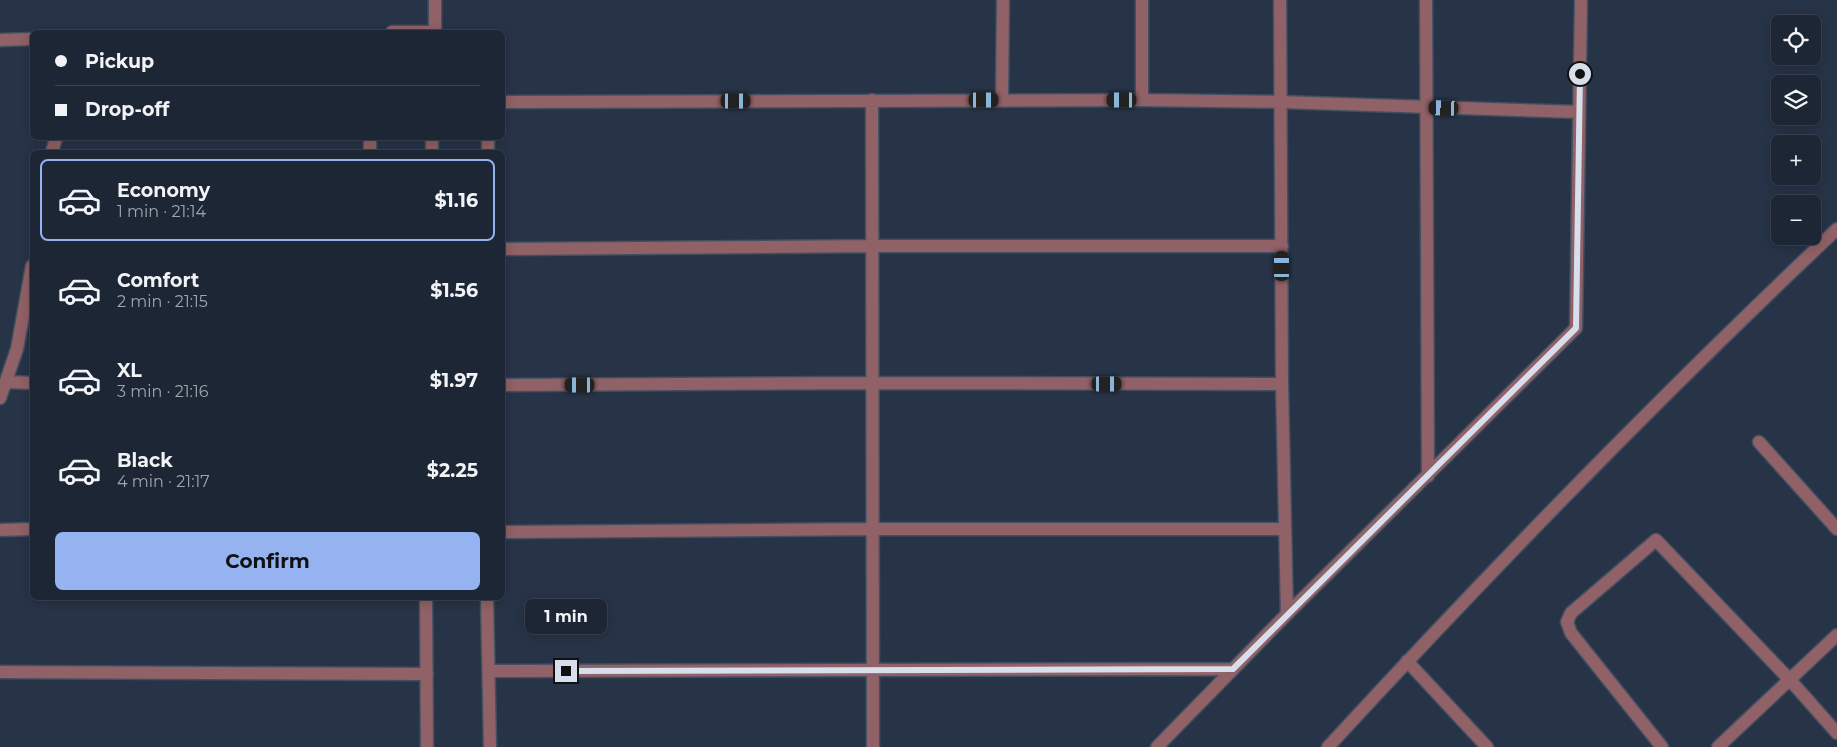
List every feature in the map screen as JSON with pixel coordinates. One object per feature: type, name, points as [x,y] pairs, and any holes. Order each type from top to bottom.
[{"type":"street","points":[[435,0],[435,30]]},
{"type":"street","points":[[1002,100],[1003,0]]},
{"type":"street","points":[[1142,0],[1142,100]]},
{"type":"street","points":[[1280,0],[1282,384],[1287,614]]},
{"type":"street","points":[[1426,0],[1428,476]]},
{"type":"street","points":[[1157,747],[1550,351],[1576,328],[1581,0]]},
{"type":"street","points":[[0,40],[30,39]]},
{"type":"street","points":[[872,100],[873,747]]},
{"type":"street","points":[[505,102],[1142,100],[1281,102],[1579,112]]},
{"type":"street","points":[[1328,747],[1407,661],[1615,446],[1837,229]]},
{"type":"street","points":[[505,250],[873,246],[1282,246]]},
{"type":"street","points":[[0,398],[17,349],[30,277]]},
{"type":"street","points":[[7,382],[30,383]]},
{"type":"street","points":[[505,385],[873,383],[1282,384]]},
{"type":"street","points":[[1759,442],[1837,530]]},
{"type":"street","points":[[0,530],[30,529]]},
{"type":"street","points":[[505,532],[873,529],[1284,529]]},
{"type":"street","points":[[1662,747],[1571,633],[1567,622],[1571,613],[1656,540],[1790,680],[1837,733]]},
{"type":"street","points":[[426,600],[427,747]]},
{"type":"street","points":[[487,600],[490,747]]},
{"type":"street","points":[[1718,747],[1837,635]]},
{"type":"street","points":[[1407,661],[1487,747]]},
{"type":"street","points":[[489,671],[1233,669]]},
{"type":"street","points":[[0,672],[427,674]]},
{"type":"route","points":[[566,671],[1233,669],[1428,476],[1550,351],[1576,328],[1580,74]]}]
